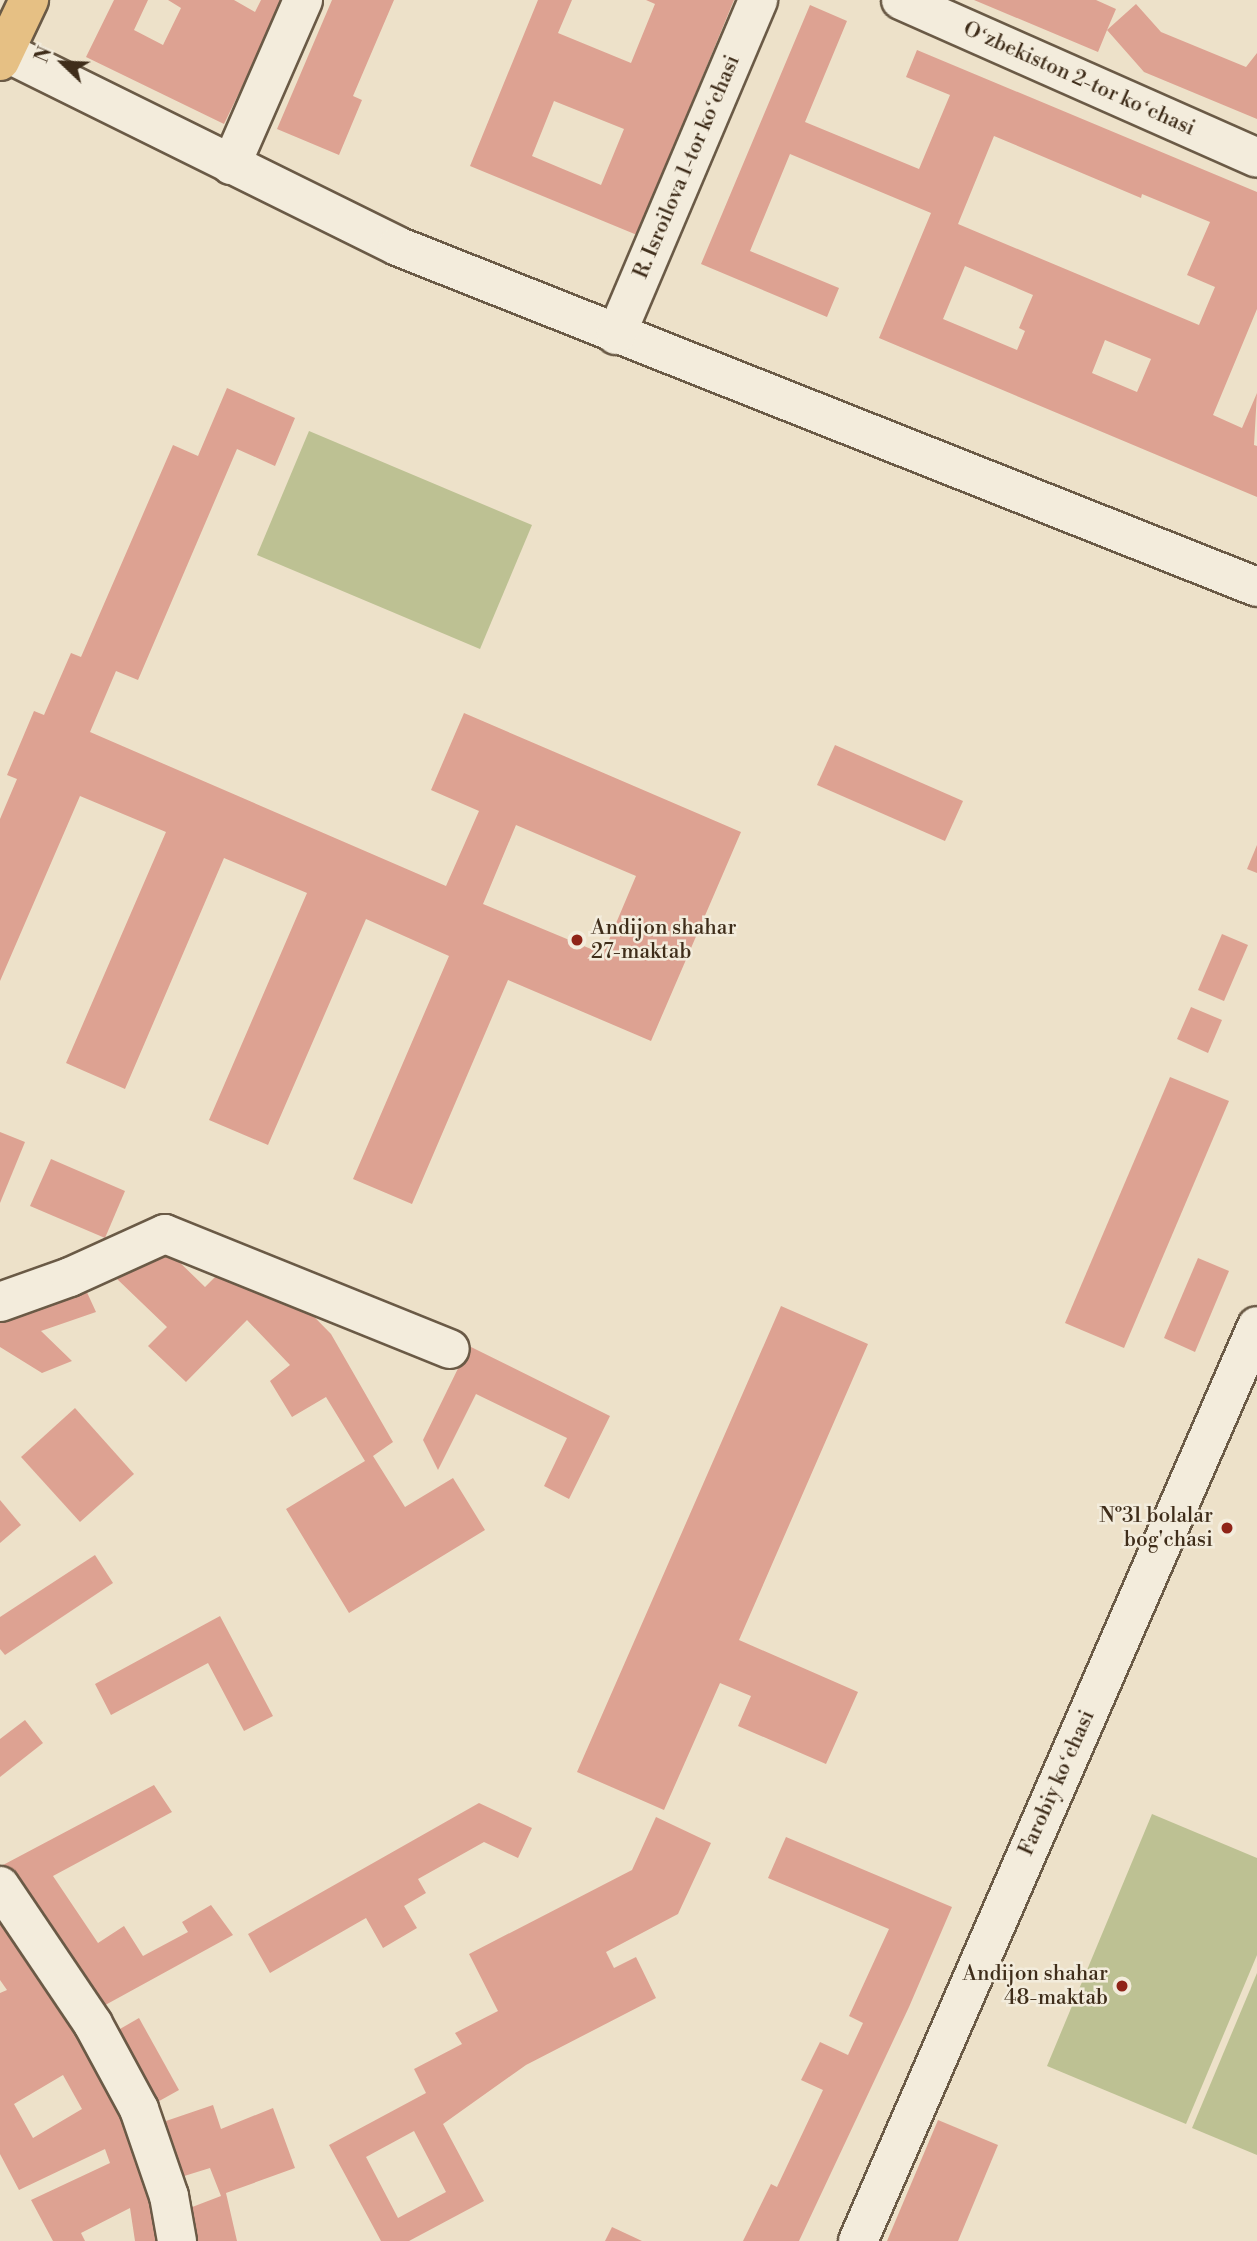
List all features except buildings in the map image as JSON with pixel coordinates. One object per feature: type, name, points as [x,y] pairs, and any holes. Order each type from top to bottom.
[{"type":"main road","points":[[3,57],[29,0]]},
{"type":"street","points":[[231,165],[303,0]]},
{"type":"street","name":"R. Isroilova 1-tor koʻchasi","points":[[616,335],[758,0]]},
{"type":"street","name":"Oʻzbekiston 2-tor koʻchasi","points":[[901,0],[1257,158]]},
{"type":"street","points":[[3,57],[397,246],[1257,587]]},
{"type":"street","points":[[0,1302],[70,1277],[165,1234],[450,1349]]},
{"type":"street","name":"Farobiy koʻchasi","points":[[858,2241],[1257,1326]]},
{"type":"street","points":[[0,1886],[93,2024],[139,2109],[169,2196],[177,2241]]},
{"type":"green space","points":[[309,431],[532,525],[480,649],[257,555]]},
{"type":"green space","points":[[1152,1814],[1257,1858],[1257,1955],[1186,2124],[1047,2066]]},
{"type":"green space","points":[[1257,1973],[1257,2155],[1192,2128]]},
{"type":"place","name":"Andijon shahar 27-maktab","points":[[577,940]]},
{"type":"place","name":"№31 bolalar bog'chasi","points":[[1227,1528]]},
{"type":"place","name":"Andijon shahar 48-maktab","points":[[1122,1986]]}]
